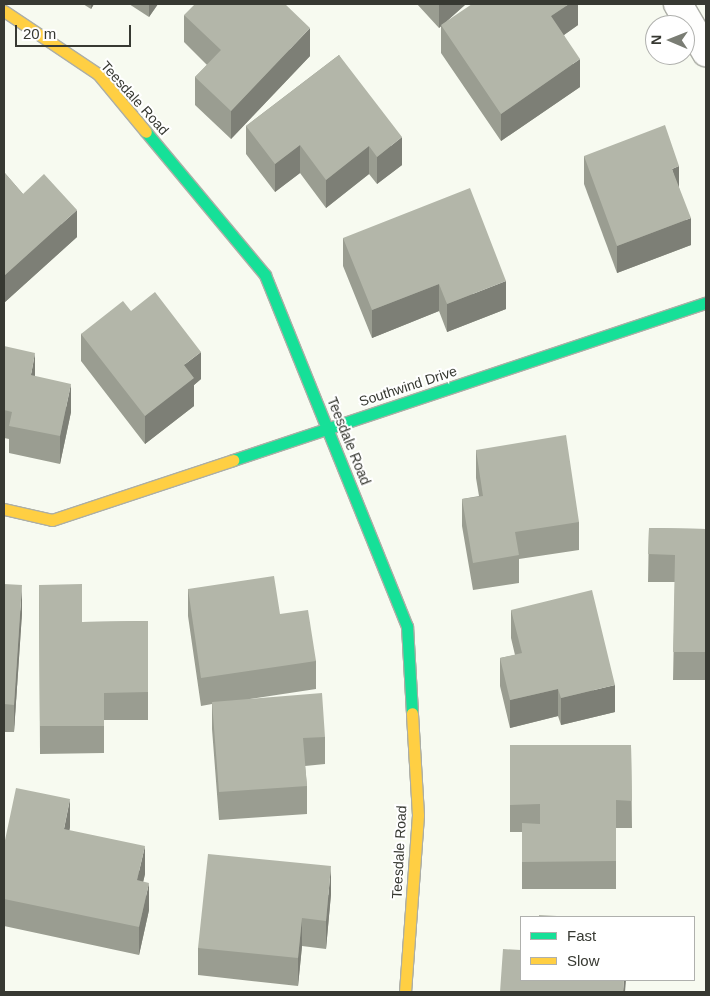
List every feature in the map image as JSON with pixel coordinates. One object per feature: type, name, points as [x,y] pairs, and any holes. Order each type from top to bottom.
[{"type":"street","points":[[678,4],[706,52]]},
{"type":"street","name":"Teesdale Road","points":[[4,11],[98,74],[265,275],[328,428],[407,626],[418,815],[405,992]]},
{"type":"street","name":"Southwind Drive","points":[[4,509],[52,520],[706,303]]},
{"type":"building","points":[[195,4],[285,4],[310,28],[231,111],[195,77],[221,50],[184,15]]},
{"type":"building","points":[[472,4],[569,4],[551,16],[580,59],[501,114],[441,25]]},
{"type":"building","points":[[339,55],[402,137],[377,157],[369,146],[326,180],[300,145],[275,164],[246,126]]},
{"type":"building","points":[[665,125],[679,166],[672,169],[691,218],[617,246],[584,156]]},
{"type":"building","points":[[4,172],[23,194],[44,174],[77,210],[5,275],[4,273]]},
{"type":"building","points":[[470,188],[506,281],[447,304],[439,284],[372,310],[343,238]]},
{"type":"building","points":[[155,292],[201,352],[184,365],[194,378],[145,416],[81,334],[123,301],[131,311]]},
{"type":"building","points":[[4,346],[35,353],[31,375],[71,384],[60,436],[9,426],[12,412],[4,410]]},
{"type":"building","points":[[566,435],[579,522],[515,532],[519,555],[473,563],[462,499],[483,496],[476,450]]},
{"type":"building","points":[[649,528],[706,529],[705,652],[673,652],[675,555],[648,554]]},
{"type":"building","points":[[274,576],[280,614],[308,610],[316,661],[201,678],[188,589]]},
{"type":"building","points":[[4,584],[22,585],[14,705],[4,704]]},
{"type":"building","points":[[82,584],[82,622],[148,621],[148,692],[104,693],[104,726],[40,726],[39,585]]},
{"type":"building","points":[[592,590],[615,685],[561,698],[558,689],[510,700],[500,658],[522,653],[511,610]]},
{"type":"building","points":[[322,693],[325,737],[303,738],[307,786],[219,792],[212,702]]},
{"type":"building","points":[[510,745],[631,745],[632,801],[616,800],[616,861],[522,862],[522,823],[540,824],[540,804],[510,805]]},
{"type":"building","points":[[16,788],[70,799],[64,829],[145,846],[137,880],[149,883],[139,927],[4,899],[4,845]]},
{"type":"building","points":[[208,854],[331,866],[326,921],[302,918],[298,958],[198,948]]},
{"type":"building","points":[[503,949],[520,950],[520,981],[624,981],[623,992],[500,992]]},
{"type":"traffic: fast","points":[[146,132],[265,275],[407,626],[412,713]]},
{"type":"traffic: fast","points":[[233,460],[706,303]]},
{"type":"traffic: slow","points":[[4,11],[98,74],[146,132]]},
{"type":"traffic: slow","points":[[4,509],[52,520],[233,460]]},
{"type":"traffic: slow","points":[[405,992],[418,815],[412,713]]}]
